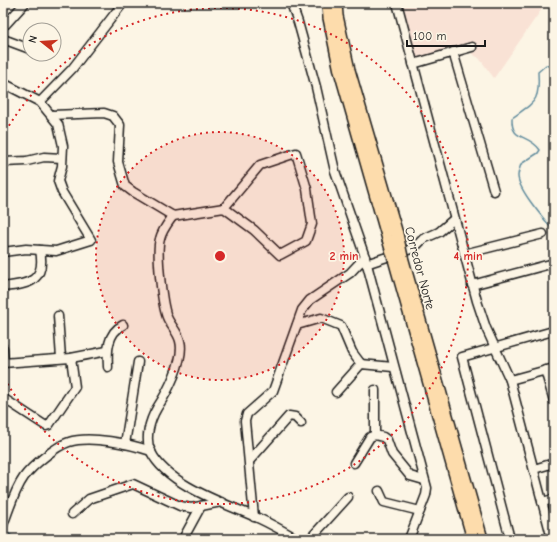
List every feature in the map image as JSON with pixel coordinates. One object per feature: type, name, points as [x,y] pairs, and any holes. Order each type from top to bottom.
[{"type":"highway","name":"Corredor Norte","points":[[328,3],[329,18],[340,71],[392,237],[482,539]]},
{"type":"highway","name":"Corredor Norte","points":[[336,3],[336,16],[392,237]]},
{"type":"highway","name":"Corredor Norte","points":[[398,258],[473,539]]},
{"type":"street","points":[[3,25],[6,24],[25,3]]},
{"type":"street","points":[[40,102],[72,69],[123,3]]},
{"type":"street","points":[[291,3],[298,22],[312,73],[335,171],[366,260],[393,367],[427,488],[426,495],[409,539]]},
{"type":"street","points":[[397,3],[472,286],[486,328],[510,380],[552,539]]},
{"type":"street","points":[[3,39],[22,46]]},
{"type":"street","points":[[413,64],[472,47]]},
{"type":"street","points":[[453,52],[494,191]]},
{"type":"street","points":[[3,83],[40,102],[58,124],[63,146],[58,181],[62,192],[91,240],[56,251],[14,250],[3,252]]},
{"type":"street","points":[[52,115],[104,113],[116,119],[120,125],[118,162],[125,186],[145,201],[173,216],[224,208],[260,165],[296,153],[307,189],[312,224],[306,241],[280,255],[254,230],[224,208]]},
{"type":"street","points":[[3,162],[27,161],[44,158],[62,158]]},
{"type":"street","points":[[173,216],[162,233],[159,251],[164,303],[167,316],[180,340],[180,351],[171,386],[153,416],[149,435],[151,451],[167,471],[191,488],[297,539]]},
{"type":"street","points":[[254,517],[250,460],[245,422],[247,414],[274,391],[302,310],[310,300],[350,273],[366,260],[414,248],[423,239],[439,232],[454,219]]},
{"type":"street","points":[[464,254],[543,234]]},
{"type":"street","points":[[3,287],[21,285],[35,279],[41,271],[43,263],[40,250]]},
{"type":"street","points":[[472,286],[554,263]]},
{"type":"street","points":[[58,316],[61,358]]},
{"type":"street","points":[[297,325],[322,318],[341,326],[352,352],[361,364],[393,367]]},
{"type":"street","points":[[108,367],[107,351],[114,330],[122,325]]},
{"type":"street","points":[[510,539],[462,357],[553,331]]},
{"type":"street","points":[[3,348],[4,363],[71,358],[107,351]]},
{"type":"street","points":[[3,398],[46,426],[49,425],[75,387],[71,358]]},
{"type":"street","points":[[124,444],[138,362]]},
{"type":"street","points":[[336,392],[361,364]]},
{"type":"street","points":[[510,380],[554,368]]},
{"type":"street","points":[[545,370],[554,401]]},
{"type":"street","points":[[374,435],[375,390]]},
{"type":"street","points":[[250,460],[289,416],[292,415],[301,423]]},
{"type":"street","points":[[354,463],[370,437],[374,435],[385,438],[392,454],[410,476],[424,480]]},
{"type":"street","points":[[3,525],[24,476],[60,445],[71,441],[85,440],[124,444],[151,451]]},
{"type":"street","points":[[534,469],[554,463]]},
{"type":"street","points":[[72,514],[88,499],[133,484],[180,506],[201,506],[221,502]]},
{"type":"street","points":[[379,491],[384,502],[420,510]]},
{"type":"street","points":[[310,539],[348,497]]},
{"type":"street","points":[[542,502],[554,499]]},
{"type":"street","points":[[183,539],[201,506]]},
{"type":"shaded area","points":[[401,3],[546,3],[494,78],[479,58],[472,54],[471,44],[416,59]]},
{"type":"waterway","points":[[554,68],[546,65],[538,72],[538,89],[535,100],[512,118],[512,126],[514,131],[521,137],[530,141],[540,150],[538,153],[521,164],[518,174],[519,182],[527,197],[554,231]]},
{"type":"waterway","points":[[8,533],[16,539]]}]
